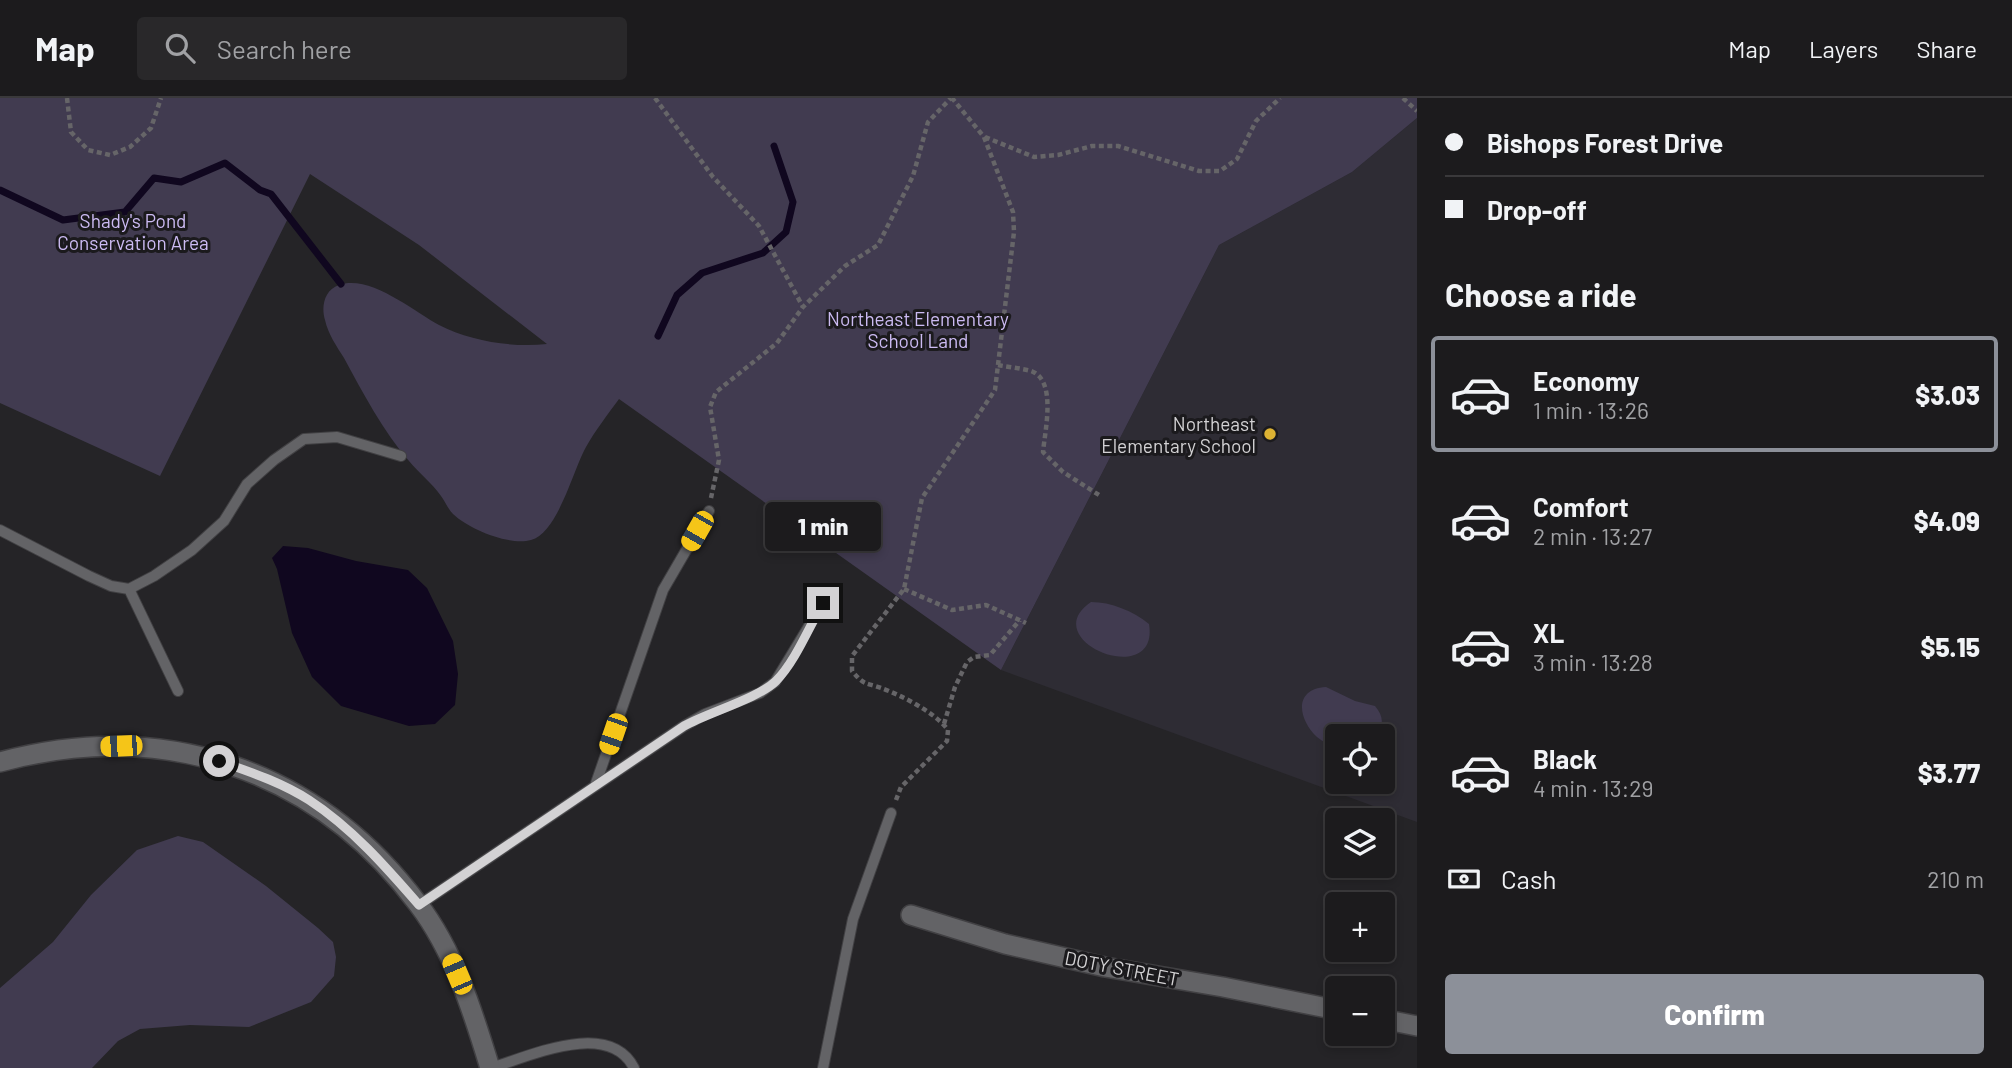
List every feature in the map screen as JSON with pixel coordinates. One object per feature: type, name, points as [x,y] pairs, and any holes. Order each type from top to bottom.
[{"type":"street","points":[[0,762],[29,754],[70,748],[121,746],[170,750],[219,761],[266,778],[308,799],[349,831],[387,867],[419,905],[449,956],[472,1011],[491,1068]]},
{"type":"street","name":"DOTY STREET","points":[[911,915],[1005,944],[1105,967],[1325,1008]]},
{"type":"street","points":[[1395,1022],[1417,1026]]},
{"type":"lane","points":[[0,530],[89,576],[111,586],[129,589],[154,576],[192,550],[224,521],[247,484],[274,460],[304,439],[337,437],[401,456]]},
{"type":"lane","points":[[596,783],[663,590],[709,511]]},
{"type":"lane","points":[[129,589],[178,691]]},
{"type":"lane","points":[[419,905],[684,726],[705,714],[760,693],[775,682],[823,603]]},
{"type":"lane","points":[[823,1068],[853,919],[891,813]]},
{"type":"lane","points":[[491,1068],[561,1046],[587,1043],[613,1046],[631,1061],[634,1068]]},
{"type":"path","points":[[67,98],[71,132],[88,150],[110,155],[130,147],[150,128],[161,98]]},
{"type":"path","points":[[655,98],[713,177],[759,226],[803,307]]},
{"type":"path","points":[[709,511],[719,460],[710,407],[716,392],[777,343],[803,307],[845,266],[878,245],[913,176],[928,122],[951,98],[984,137],[1013,212],[1014,222],[995,390],[922,498],[904,589],[852,656],[852,671],[863,684],[880,688],[929,712],[944,724],[949,736],[901,786],[891,813]]},
{"type":"path","points":[[984,137],[1034,157],[1058,155],[1092,146],[1118,146],[1199,171],[1220,171],[1237,159],[1256,121],[1280,98]]},
{"type":"path","points":[[1403,98],[1417,111]]},
{"type":"path","points":[[998,365],[1032,371],[1042,378],[1047,389],[1043,452],[1063,472],[1099,495]]},
{"type":"path","points":[[904,589],[952,610],[986,605],[1023,622],[989,655],[974,657],[967,662],[955,688],[944,724]]},
{"type":"shaded area","name":"Northeast Elementary School","points":[[1417,118],[1417,822],[1395,814],[1395,808],[1379,808],[1340,794],[1395,794],[1395,724],[1325,724],[1325,788],[1001,670],[1219,245],[1352,172]]},
{"type":"shaded area","points":[[283,546],[308,548],[356,561],[408,570],[427,588],[453,641],[458,674],[455,705],[435,724],[409,726],[341,706],[312,677],[292,633],[272,558]]},
{"type":"green space","name":"Northeast Elementary School Land","points":[[0,98],[1417,98],[1417,118],[1352,172],[1219,245],[1001,670],[619,399],[586,447],[557,514],[541,535],[531,540],[512,541],[490,535],[460,520],[400,449],[374,411],[328,330],[323,310],[327,295],[339,285],[364,285],[391,296],[451,331],[506,344],[547,344],[419,245],[310,174],[160,476],[0,403]]},
{"type":"green space","points":[[1091,602],[1114,606],[1143,619],[1149,624],[1147,644],[1137,654],[1120,657],[1103,653],[1087,644],[1078,631],[1078,617]]},
{"type":"green space","points":[[1326,687],[1355,701],[1375,706],[1382,724],[1325,724],[1324,742],[1311,730],[1303,714],[1304,699],[1315,689]]},
{"type":"green space","points":[[178,836],[203,842],[266,886],[318,928],[333,942],[336,957],[334,976],[311,1002],[249,1027],[190,1025],[140,1029],[118,1041],[92,1068],[0,1068],[0,988],[53,942],[91,895],[137,850]]},
{"type":"waterway","points":[[658,336],[677,295],[702,273],[763,253],[786,232],[793,202],[774,146]]},
{"type":"waterway","points":[[0,190],[63,220],[125,212],[154,178],[181,182],[225,163],[260,190],[271,194],[341,284]]},
{"type":"place","name":"Northeast Elementary School","points":[[1270,434]]},
{"type":"route","points":[[219,761],[266,778],[308,799],[349,831],[387,867],[419,905],[684,726],[705,714],[760,693],[775,682],[823,603]]},
{"type":"park label","name":"Shady's Pond Conservation Area","points":[[133,231]]}]
